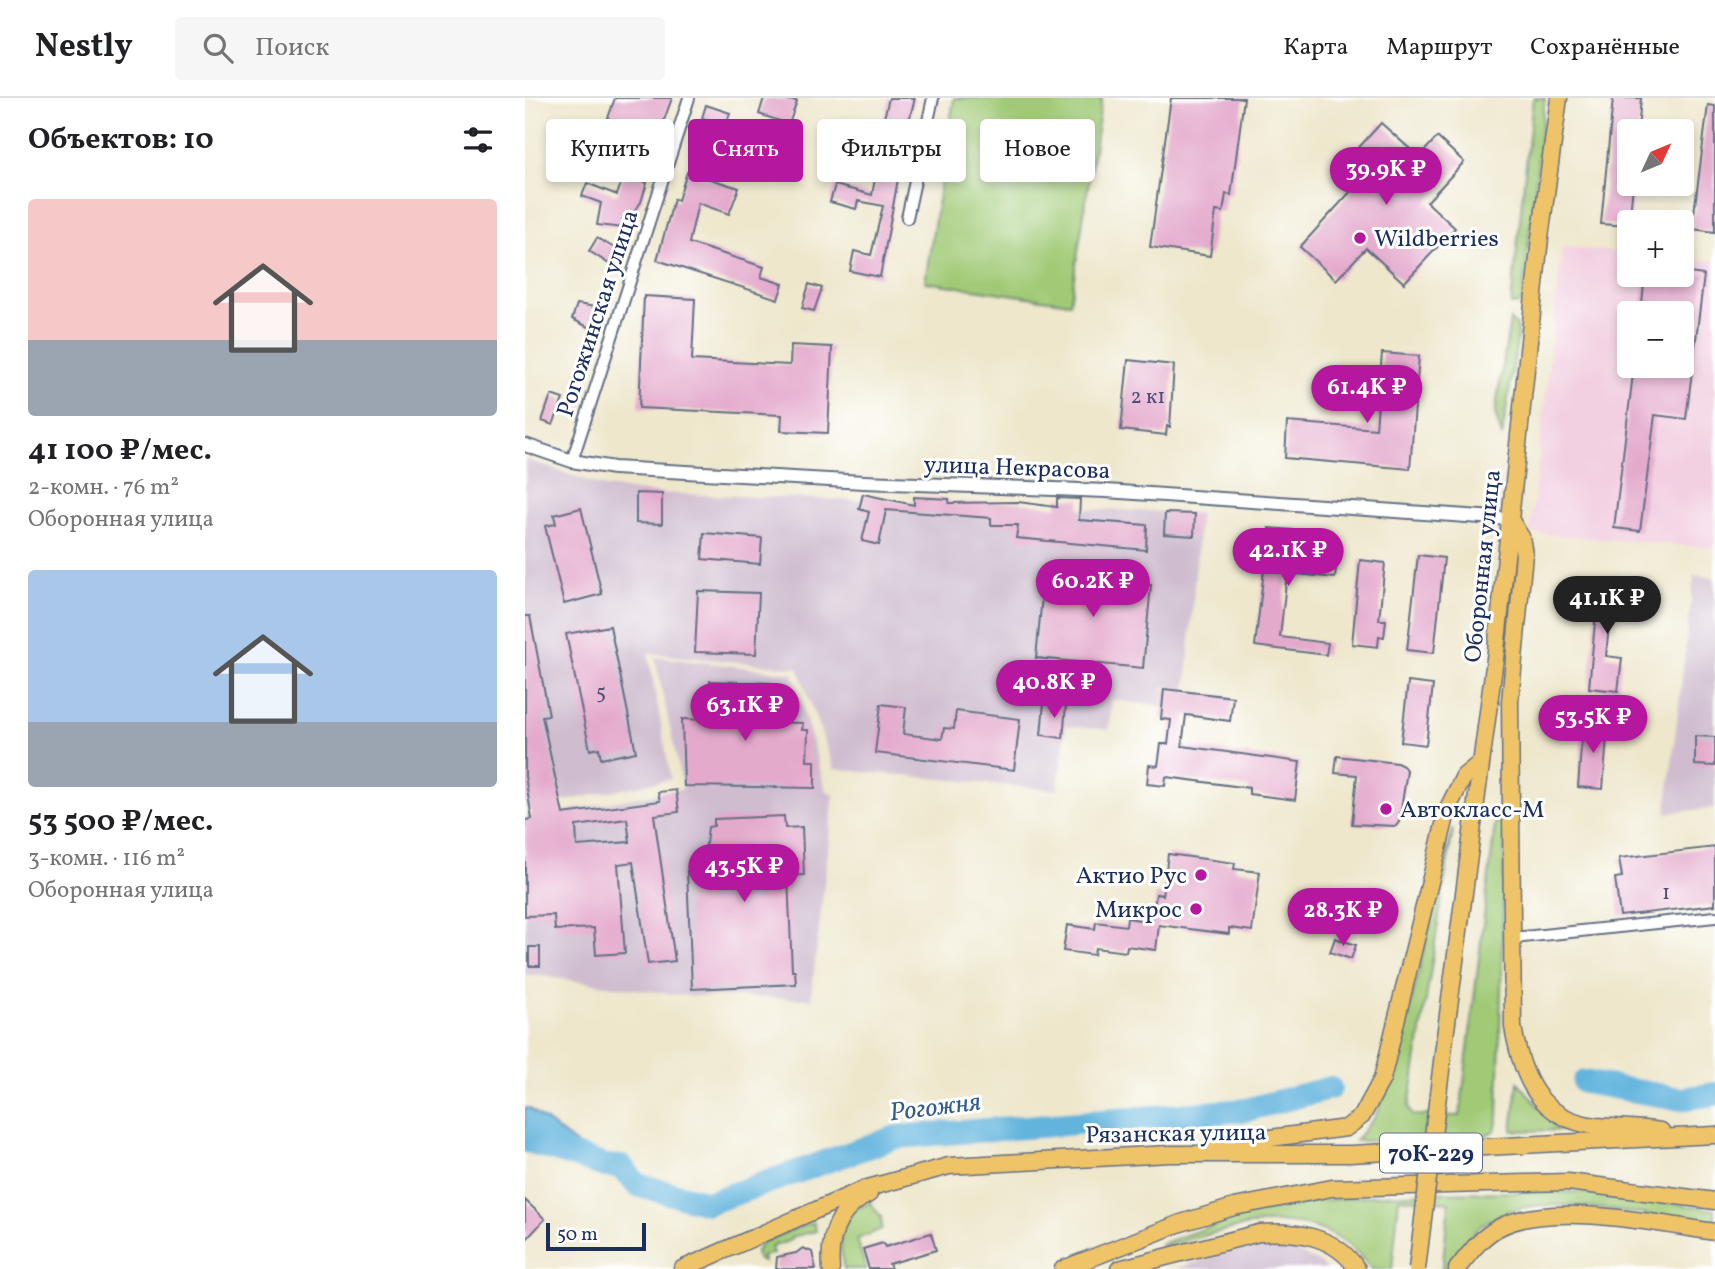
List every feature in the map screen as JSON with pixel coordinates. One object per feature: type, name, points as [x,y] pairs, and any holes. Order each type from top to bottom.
[{"type":"main road","name":"Оборонная улица","points":[[1417,1269],[1481,762],[1515,537],[1510,519],[1559,98]]},
{"type":"main road","points":[[1515,537],[1524,554],[1510,701],[1513,1027],[1520,1063],[1526,1079],[1539,1097],[1556,1111],[1580,1122],[1691,1137],[1715,1135]]},
{"type":"main road","points":[[1484,745],[1510,701],[1496,651]]},
{"type":"main road","points":[[1170,1154],[1209,1146],[1329,1133],[1346,1128],[1362,1116],[1374,1099],[1386,1067],[1454,790],[1464,776],[1481,762]]},
{"type":"main road","name":"Рязанская улица","points":[[682,1269],[864,1189],[949,1166],[1170,1154],[1350,1154],[1691,1137]]},
{"type":"main road","points":[[1063,1269],[1181,1223],[1234,1207],[1332,1188],[1568,1182],[1715,1201]]},
{"type":"main road","points":[[831,1269],[831,1238],[842,1214],[860,1199],[890,1184]]},
{"type":"main road","points":[[1457,1269],[1477,1244],[1498,1228],[1523,1218],[1551,1215],[1588,1216],[1715,1232]]},
{"type":"main road","points":[[1119,1269],[1259,1233],[1280,1232],[1315,1236],[1330,1244],[1357,1269]]},
{"type":"street","name":"Рогожинская улица","points":[[572,461],[689,98]]},
{"type":"street","points":[[907,218],[933,98]]},
{"type":"street","name":"улица Некрасова","points":[[525,445],[572,461],[614,468],[1106,491],[1510,519]]},
{"type":"street","points":[[1513,937],[1715,917]]},
{"type":"shaded area","points":[[1562,247],[1617,252],[1617,287],[1694,287],[1694,259],[1715,261],[1715,548],[1530,533]]},
{"type":"shaded area","points":[[525,459],[605,487],[652,493],[1200,513],[1186,690],[1163,687],[1161,706],[1112,700],[1109,730],[1066,726],[1058,790],[834,769],[798,668],[648,653],[671,779],[525,809]]},
{"type":"shaded area","points":[[1694,575],[1715,578],[1715,808],[1666,813]]},
{"type":"shaded area","points":[[655,657],[793,673],[826,791],[834,794],[811,999],[687,996],[525,974],[525,818],[683,789]]},
{"type":"shaded area","points":[[1249,1247],[1288,1248],[1321,1263],[1327,1269],[1173,1269]]},
{"type":"green space","points":[[954,98],[1102,98],[1095,143],[1095,119],[980,119],[980,182],[1089,182],[1070,303],[925,282],[941,182],[966,182],[966,119],[951,119]]},
{"type":"green space","points":[[1533,98],[1545,98],[1522,300],[1519,304],[1511,305]]},
{"type":"green space","points":[[1510,320],[1517,326],[1518,335],[1502,437],[1495,413]]},
{"type":"green space","points":[[1496,817],[1505,821],[1498,1117],[1495,1130],[1478,1140],[1355,1141],[1375,1117],[1394,1074],[1453,829],[1409,1107],[1412,1115],[1460,1116]]},
{"type":"green space","points":[[1518,1082],[1539,1107],[1579,1130],[1512,1131]]},
{"type":"green space","points":[[1573,1192],[1627,1196],[1715,1210],[1715,1224],[1568,1205],[1520,1208],[1499,1215],[1479,1227],[1462,1245],[1447,1269],[1442,1269],[1449,1202],[1399,1198],[1392,1269],[1371,1269],[1349,1246],[1325,1231],[1300,1224],[1246,1226],[1161,1247],[1160,1244],[1249,1215],[1339,1199],[1417,1193]]},
{"type":"green space","points":[[870,1202],[881,1217],[882,1229],[857,1239],[866,1269],[844,1269],[841,1240],[846,1219],[850,1213]]},
{"type":"green space","points":[[813,1222],[816,1231],[791,1237],[791,1240],[771,1247],[773,1254],[762,1256],[763,1262],[757,1259],[756,1251],[762,1242]]},
{"type":"water","points":[[525,1108],[529,1108],[605,1166],[525,1152]]},
{"type":"building","points":[[615,98],[672,98],[664,119],[608,119]]},
{"type":"building","points":[[764,98],[797,101],[791,119],[774,119],[759,114]]},
{"type":"building","points":[[889,98],[915,98],[909,119],[884,119]]},
{"type":"building","points":[[1171,98],[1244,98],[1231,195],[1226,194],[1223,212],[1216,211],[1210,256],[1150,247]]},
{"type":"building","points":[[1613,98],[1641,98],[1639,119],[1617,119],[1617,196],[1632,196],[1631,210],[1617,210],[1617,225],[1601,224]]},
{"type":"building","points":[[706,105],[730,113],[728,119],[702,118]]},
{"type":"building","points":[[1708,105],[1715,106],[1715,232],[1694,229]]},
{"type":"building","points":[[1381,123],[1419,157],[1437,137],[1464,162],[1427,202],[1455,228],[1404,283],[1366,248],[1336,280],[1300,247],[1352,190],[1335,174]]},
{"type":"building","points":[[687,172],[688,182],[720,182],[739,188],[729,214],[698,203],[689,243],[764,267],[761,277],[783,284],[778,299],[657,260],[674,199],[678,200]]},
{"type":"building","points":[[621,182],[647,183],[641,202],[623,228],[597,225],[601,203],[582,196],[587,183],[617,195]]},
{"type":"building","points":[[874,182],[897,182],[880,277],[850,271],[854,251],[871,255],[883,206],[858,201],[856,209],[830,202],[835,185],[872,195]]},
{"type":"building","points":[[597,238],[623,253],[614,267],[589,251]]},
{"type":"building","points":[[1694,274],[1704,275],[1694,355],[1694,301],[1642,301],[1644,287],[1694,287]]},
{"type":"building","points":[[809,284],[822,288],[814,311],[802,308]]},
{"type":"building","points":[[644,296],[695,299],[692,360],[790,365],[791,345],[832,347],[828,433],[781,431],[782,415],[639,408]]},
{"type":"building","points":[[577,304],[602,308],[596,331],[572,319]]},
{"type":"building","points":[[1382,353],[1419,356],[1410,469],[1285,458],[1287,422],[1376,429]]},
{"type":"building","points":[[1128,360],[1174,365],[1170,427],[1167,426],[1166,435],[1121,430]]},
{"type":"building","points":[[1633,378],[1691,378],[1686,419],[1655,415],[1640,531],[1614,528]]},
{"type":"building","points":[[551,395],[563,399],[553,425],[542,421]]},
{"type":"building","points":[[636,493],[662,494],[662,524],[636,523]]},
{"type":"building","points":[[863,494],[914,505],[914,497],[949,499],[949,503],[1018,502],[1057,507],[1057,498],[1080,499],[1079,520],[1147,525],[1146,550],[1016,538],[1018,525],[991,525],[991,518],[886,510],[879,545],[862,541],[869,512],[859,509]]},
{"type":"building","points":[[581,508],[602,594],[564,604],[545,526],[556,524],[554,515]]},
{"type":"building","points":[[1165,513],[1195,514],[1194,536],[1164,534]]},
{"type":"building","points":[[1269,528],[1293,530],[1291,547],[1338,552],[1335,578],[1287,573],[1280,637],[1328,643],[1326,655],[1255,646]]},
{"type":"building","points":[[704,533],[762,538],[760,564],[702,559]]},
{"type":"building","points":[[1418,555],[1444,558],[1434,653],[1407,650]]},
{"type":"building","points":[[1360,560],[1385,563],[1379,620],[1386,620],[1384,637],[1379,636],[1378,647],[1352,644]]},
{"type":"building","points":[[1057,563],[1092,567],[1091,579],[1151,585],[1143,668],[1036,658],[1044,576],[1056,578]]},
{"type":"building","points":[[1599,579],[1630,582],[1627,606],[1611,605],[1606,656],[1622,658],[1618,691],[1589,688]]},
{"type":"building","points":[[698,591],[759,593],[756,654],[695,652]]},
{"type":"building","points":[[525,616],[530,616],[549,715],[542,716],[563,814],[660,801],[658,792],[676,790],[679,812],[654,815],[675,961],[648,964],[633,862],[618,864],[625,953],[596,955],[594,928],[555,930],[554,915],[525,916],[525,820],[532,819],[525,776]],"holes":[[[627,819],[630,842],[577,846],[576,826]]]},
{"type":"building","points":[[610,626],[636,752],[601,759],[599,748],[590,750],[566,634]]},
{"type":"building","points":[[710,681],[771,683],[770,722],[803,723],[802,730],[808,730],[807,761],[815,761],[815,788],[684,786],[682,719],[709,720]]},
{"type":"building","points":[[1408,682],[1433,685],[1426,745],[1401,742]]},
{"type":"building","points":[[1164,689],[1233,697],[1230,721],[1186,715],[1182,746],[1300,762],[1295,800],[1249,794],[1249,788],[1166,777],[1165,786],[1147,784],[1149,765],[1158,766],[1161,744],[1168,744],[1171,720],[1161,719]]},
{"type":"building","points":[[1044,703],[1066,705],[1063,738],[1041,735]]},
{"type":"building","points":[[881,704],[906,707],[903,734],[942,739],[944,728],[954,729],[956,711],[1020,719],[1014,770],[875,753]]},
{"type":"building","points":[[1583,722],[1608,724],[1603,789],[1578,787]]},
{"type":"building","points":[[1695,736],[1715,737],[1715,766],[1695,765]]},
{"type":"building","points":[[1337,756],[1403,766],[1407,771],[1399,822],[1396,826],[1352,824],[1357,775],[1335,773]]},
{"type":"building","points":[[784,816],[785,828],[802,827],[804,875],[788,876],[792,971],[795,971],[796,984],[692,989],[687,871],[703,871],[708,827],[714,826],[714,819]]},
{"type":"building","points":[[1715,847],[1715,905],[1620,916],[1615,878],[1622,877],[1619,858]]},
{"type":"building","points":[[1168,854],[1235,863],[1234,869],[1260,872],[1252,931],[1229,928],[1229,934],[1159,925],[1156,950],[1127,946],[1126,952],[1095,948],[1094,955],[1063,951],[1067,925],[1095,929],[1096,922],[1126,926],[1127,918],[1152,922],[1156,894],[1163,895]]},
{"type":"building","points":[[1335,938],[1356,945],[1351,959],[1330,952]]},
{"type":"building","points":[[529,947],[540,947],[540,966],[529,966]]},
{"type":"building","points":[[525,1200],[545,1219],[525,1241]]},
{"type":"building","points":[[931,1233],[936,1250],[889,1264],[891,1269],[869,1269],[863,1249],[883,1243],[885,1247]]},
{"type":"building","points":[[803,1248],[812,1252],[816,1269],[776,1269],[777,1257],[796,1253]]},
{"type":"waterway","name":"Рогожня","points":[[1584,1082],[1681,1099],[1715,1094]]},
{"type":"waterway","name":"Рогожня","points":[[525,1140],[605,1166],[622,1167],[637,1185],[708,1203],[896,1137],[1246,1110],[1330,1088]]},
{"type":"place","name":"Wildberries","points":[[1360,238]]},
{"type":"place","name":"Автокласс-М","points":[[1386,809]]},
{"type":"place","name":"Актио Рус","points":[[1201,875]]},
{"type":"place","name":"Микрос","points":[[1196,909]]}]
